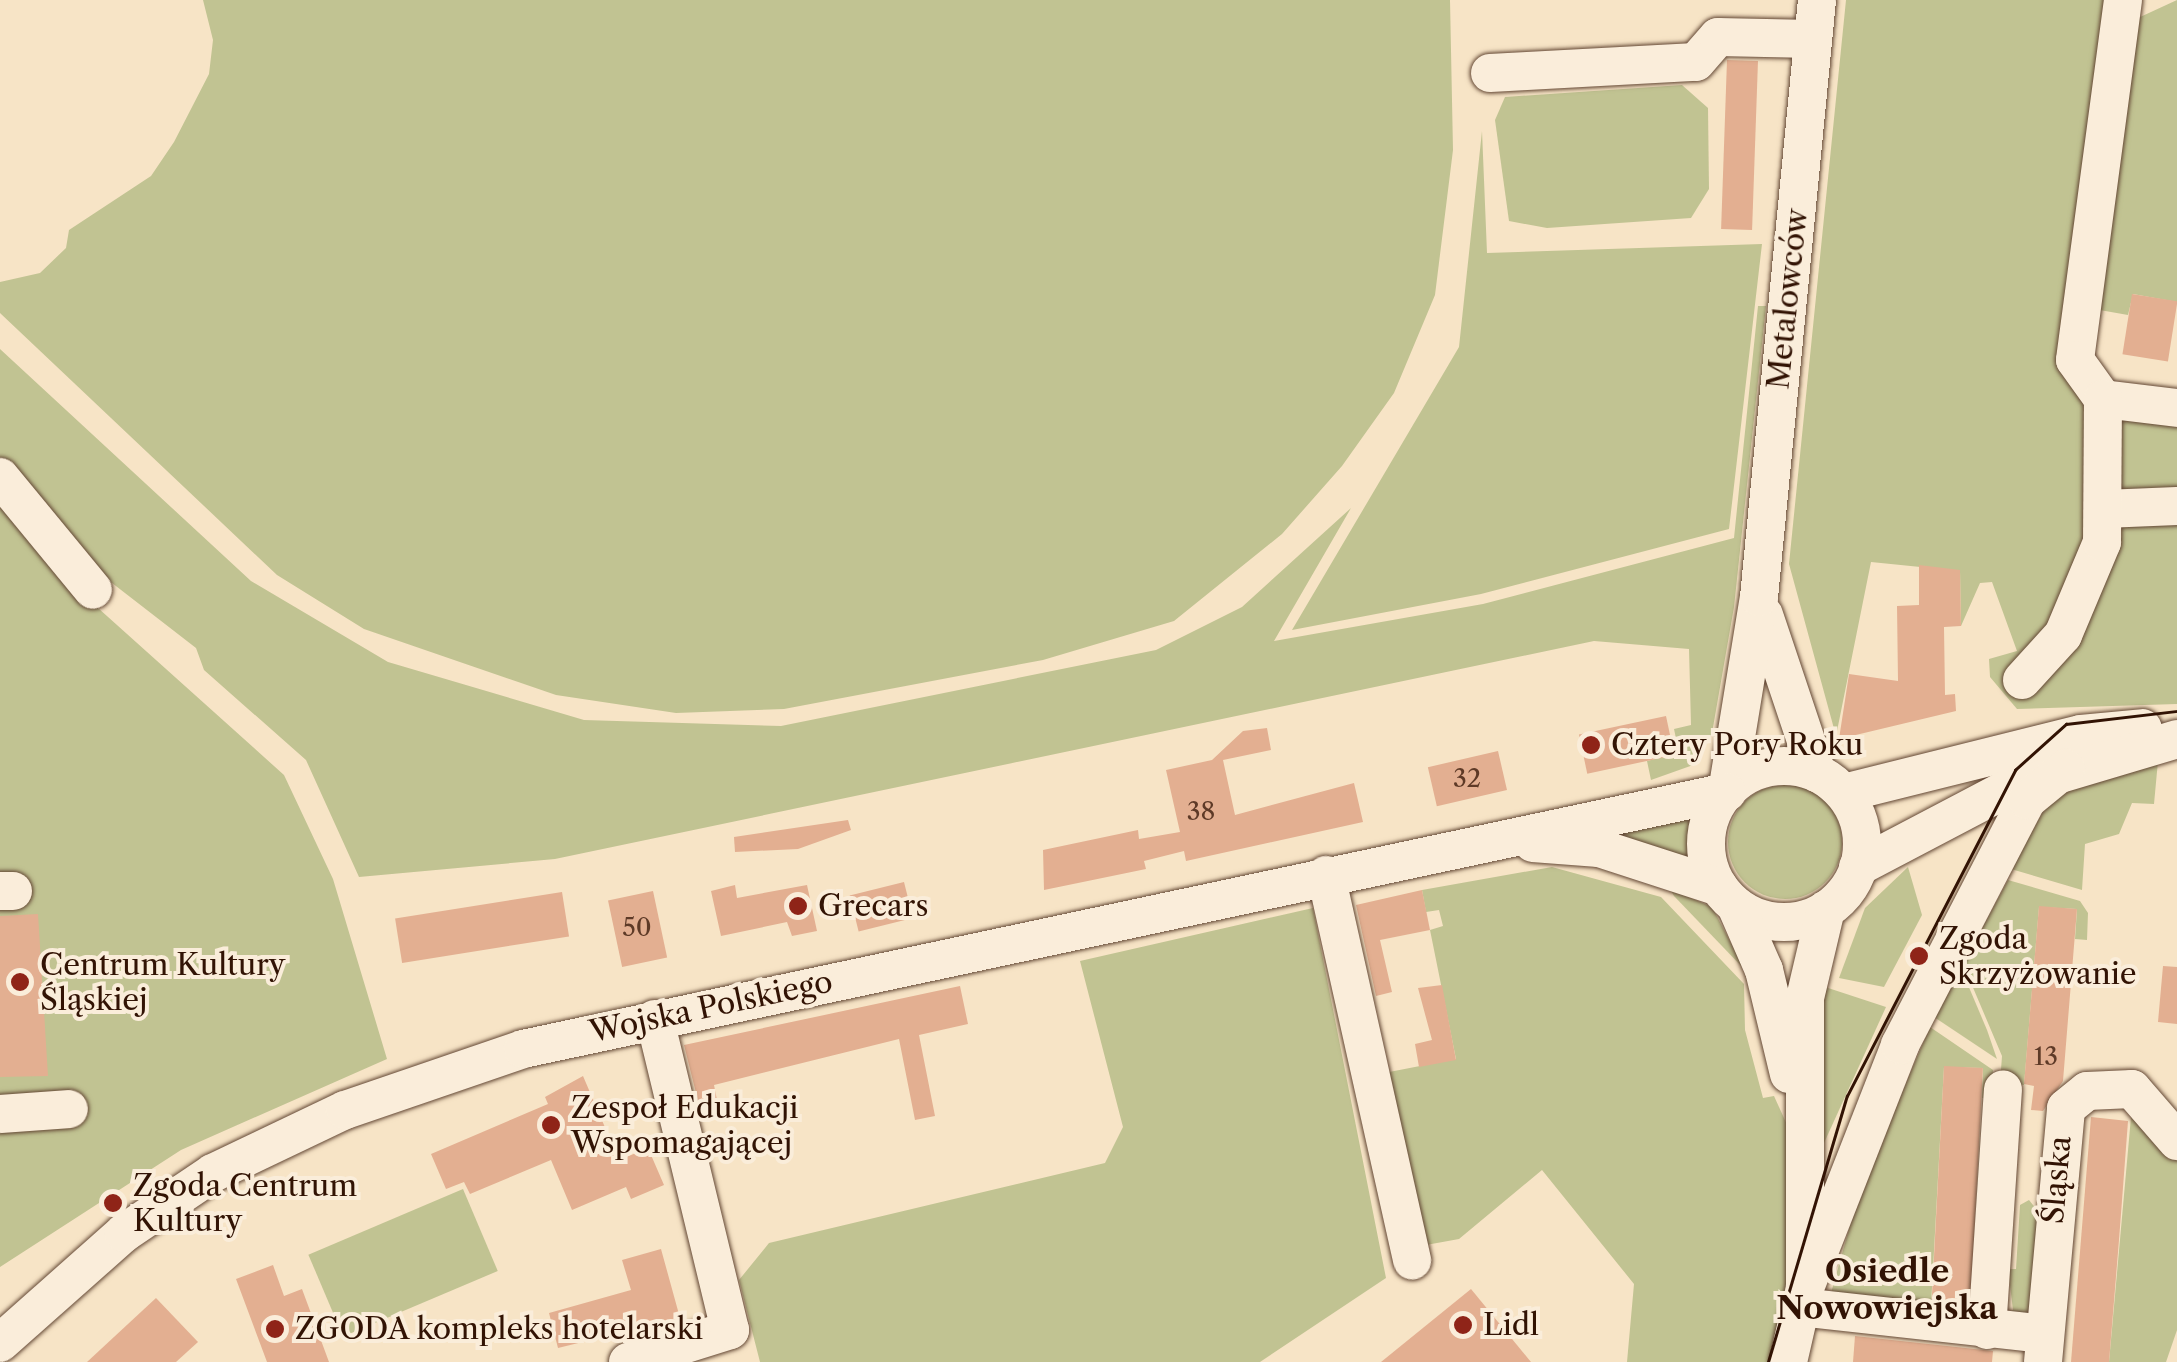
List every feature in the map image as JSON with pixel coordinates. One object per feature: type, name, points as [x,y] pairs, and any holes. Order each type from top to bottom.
[{"type":"street","name":"Metalowców","points":[[1726,792],[1759,597],[1817,0]]},
{"type":"street","points":[[2022,680],[2079,606],[2104,510],[2103,398],[2075,360],[2074,334],[2131,4]]},
{"type":"street","points":[[1490,73],[1696,62],[1718,37],[1813,39]]},
{"type":"street","points":[[2103,398],[2177,408]]},
{"type":"street","points":[[0,477],[93,590]]},
{"type":"street","points":[[2104,510],[2177,506]]},
{"type":"street","points":[[1759,597],[1830,783],[1861,834],[1858,867]]},
{"type":"street","points":[[1804,1138],[1764,970],[1728,897],[1706,838],[1726,792],[1768,768],[1830,783],[2080,734],[2177,728]]},
{"type":"street","points":[[1802,1298],[1805,998],[1826,910],[1858,867],[1914,831],[2066,768],[2177,739]]},
{"type":"street","points":[[1788,1362],[1802,1298],[1900,1045],[2027,800],[2066,768]]},
{"type":"street","name":"Wojska Polskiego","points":[[0,1343],[124,1233],[242,1158],[446,1074],[655,1019],[1726,792]]},
{"type":"street","name":"Wojska Polskiego","points":[[1494,842],[1599,848],[1728,897]]},
{"type":"street","points":[[1326,875],[1412,1260]]},
{"type":"street","points":[[1728,897],[1772,922],[1826,910]]},
{"type":"street","points":[[628,1362],[730,1330],[655,1019]]},
{"type":"street","points":[[1988,1330],[2003,1090]]},
{"type":"street","name":"Śląska","points":[[1802,1298],[1988,1330],[2044,1348],[2061,1126],[2073,1098],[2132,1090],[2177,1142]]},
{"type":"street","points":[[0,1114],[69,1110]]},
{"type":"green space","points":[[203,0],[1450,0],[1453,150],[1435,295],[1394,393],[1342,466],[1282,534],[1174,621],[1043,660],[784,709],[676,713],[556,695],[364,629],[277,575],[0,313],[0,282],[40,273],[66,248],[69,230],[151,176],[174,142],[209,74],[213,40]]},
{"type":"green space","points":[[1846,0],[2111,0],[2073,381],[2177,413],[2177,704],[2017,709],[1990,677],[1989,659],[2017,651],[1992,582],[1980,583],[1961,626],[1960,571],[1871,562],[1836,736],[1789,564]]},
{"type":"green space","points":[[2177,0],[2177,302],[2133,294],[2128,315],[2094,309],[2125,24]]},
{"type":"green space","points":[[1682,85],[1708,108],[1709,189],[1691,218],[1547,228],[1509,221],[1495,120],[1505,97]]},
{"type":"green space","points":[[1482,131],[1487,253],[1762,244],[1729,529],[1481,594],[1292,630],[1459,347]]},
{"type":"green space","points":[[1758,306],[1766,306],[1734,607],[1712,733],[1696,764],[1651,780],[1647,761],[1679,753],[1674,729],[1691,725],[1689,649],[1594,641],[555,859],[359,877],[306,760],[204,670],[196,648],[103,576],[0,457],[0,349],[251,581],[388,662],[584,720],[781,726],[1156,650],[1242,607],[1351,508],[1274,641],[1483,604],[1734,538]]},
{"type":"green space","points":[[0,494],[88,599],[284,775],[333,879],[387,1059],[181,1150],[0,1267]]},
{"type":"green space","points":[[2158,761],[2154,804],[2132,803],[2119,834],[2085,844],[2082,890],[2011,869],[2045,808],[2070,788]]},
{"type":"green space","points":[[1785,785],[1807,789],[1826,801],[1838,820],[1842,842],[1838,864],[1826,883],[1807,895],[1785,899],[1763,895],[1744,883],[1732,864],[1728,842],[1732,820],[1744,801],[1763,789]]},
{"type":"green space","points":[[1700,817],[1695,862],[1617,837],[1616,830]]},
{"type":"green space","points":[[1552,867],[1661,897],[1744,984],[1745,1030],[1763,1098],[1774,1096],[1788,1127],[1791,1279],[1774,1362],[1627,1362],[1634,1284],[1542,1170],[1459,1239],[1426,1245],[1384,1073],[1456,1059],[1430,930],[1443,926],[1439,910],[1426,912],[1422,890]]},
{"type":"green space","points":[[1908,867],[1922,915],[1884,987],[1839,978],[1865,908]]},
{"type":"green space","points":[[2008,880],[2080,901],[2088,913],[2087,940],[2075,939],[2077,909],[2039,907],[2024,1085],[2000,1083],[2002,1056],[1963,964]]},
{"type":"green space","points":[[1670,889],[1712,907],[1745,970],[1674,896]]},
{"type":"green space","points":[[1313,908],[1386,1278],[1260,1362],[760,1362],[739,1280],[769,1243],[1105,1163],[1123,1127],[1080,961]]},
{"type":"green space","points":[[1960,966],[1987,1030],[1997,1059],[1934,1017]]},
{"type":"green space","points":[[1819,985],[1886,1007],[1819,1154]]},
{"type":"green space","points":[[1930,1027],[1993,1070],[1991,1098],[1982,1098],[1983,1068],[1944,1067],[1931,1306],[1975,1313],[1831,1293],[1860,1190]]},
{"type":"green space","points":[[2131,1117],[2154,1127],[2177,1159],[2177,1330],[2166,1362],[2109,1362]]},
{"type":"green space","points":[[463,1189],[498,1271],[343,1337],[308,1255]]},
{"type":"green space","points":[[2029,1200],[2042,1216],[2034,1318],[1997,1317],[2013,1310],[2008,1269],[2016,1269],[2020,1205]]},
{"type":"building","points":[[1727,60],[1758,61],[1752,230],[1721,229]]},
{"type":"building","points":[[2132,294],[2177,301],[2168,361],[2122,354]]},
{"type":"building","points":[[1919,565],[1960,570],[1961,626],[1944,627],[1945,695],[1955,694],[1956,711],[1839,739],[1849,674],[1898,681],[1897,606],[1919,605]]},
{"type":"building","points":[[1666,716],[1674,755],[1587,774],[1579,735]]},
{"type":"building","points":[[1267,728],[1271,750],[1223,760],[1235,815],[1354,783],[1363,822],[1186,861],[1184,851],[1144,861],[1146,869],[1044,890],[1043,850],[1138,830],[1139,839],[1180,832],[1166,770],[1212,760],[1243,731]]},
{"type":"building","points":[[1498,751],[1507,790],[1437,806],[1428,767]]},
{"type":"building","points":[[848,820],[851,830],[798,849],[735,852],[734,837]]},
{"type":"building","points":[[904,882],[913,918],[859,931],[850,896]]},
{"type":"building","points":[[735,885],[737,898],[807,885],[817,931],[792,936],[787,922],[721,936],[711,891]]},
{"type":"building","points":[[1422,890],[1430,930],[1380,940],[1392,992],[1376,996],[1356,905]]},
{"type":"building","points":[[653,891],[667,958],[622,967],[608,901]]},
{"type":"building","points":[[562,892],[569,936],[402,963],[395,918]]},
{"type":"building","points":[[2039,906],[2077,909],[2063,1081],[2043,1111],[2031,1110],[2034,1086],[2024,1084]]},
{"type":"building","name":"Centrum Kultury Śląskiej","points":[[38,914],[48,1076],[0,1077],[0,916]]},
{"type":"building","points":[[2163,966],[2177,967],[2177,1024],[2158,1022]]},
{"type":"building","points":[[1442,985],[1456,1060],[1419,1067],[1415,1044],[1432,1040],[1418,988]]},
{"type":"building","points":[[960,986],[968,1024],[919,1035],[935,1116],[915,1120],[899,1039],[714,1085],[718,1105],[700,1109],[684,1045]]},
{"type":"building","points":[[1944,1066],[1983,1068],[1971,1301],[1932,1299]]},
{"type":"building","name":"Zespoł Edukacji Wspomagającej","points":[[583,1076],[619,1160],[648,1148],[664,1185],[631,1199],[626,1187],[572,1210],[551,1160],[470,1194],[464,1182],[446,1189],[431,1154],[548,1104],[545,1097]]},
{"type":"building","points":[[2091,1117],[2128,1121],[2119,1240],[2109,1362],[2071,1362]]},
{"type":"building","points":[[661,1249],[680,1318],[558,1348],[549,1313],[631,1290],[622,1260]]},
{"type":"building","name":"ZGODA kompleks hotelarski","points":[[273,1265],[284,1296],[302,1289],[329,1362],[267,1362],[236,1279]]},
{"type":"building","name":"Lidl","points":[[1471,1289],[1531,1362],[1381,1362]]},
{"type":"building","points":[[156,1298],[198,1342],[176,1362],[87,1362]]},
{"type":"building","points":[[1855,1336],[1993,1351],[1992,1362],[1853,1362]]},
{"type":"tram line","points":[[1768,1362],[1847,1096],[2015,770],[2066,724],[2177,711]]},
{"type":"place","name":"Cztery Pory Roku","points":[[1591,745]]},
{"type":"place","name":"Grecars","points":[[798,906]]},
{"type":"place","name":"Zgoda Skrzyżowanie","points":[[1919,956]]},
{"type":"place","name":"Centrum Kultury Śląskiej","points":[[20,982]]},
{"type":"place","name":"Zespoł Edukacji Wspomagającej","points":[[551,1125]]},
{"type":"place","name":"Zgoda Centrum Kultury","points":[[113,1203]]},
{"type":"place","name":"Lidl","points":[[1463,1325]]},
{"type":"place","name":"ZGODA kompleks hotelarski","points":[[275,1329]]},
{"type":"district","name":"Osiedle Nowowiejska","points":[[1887,1290]]}]
